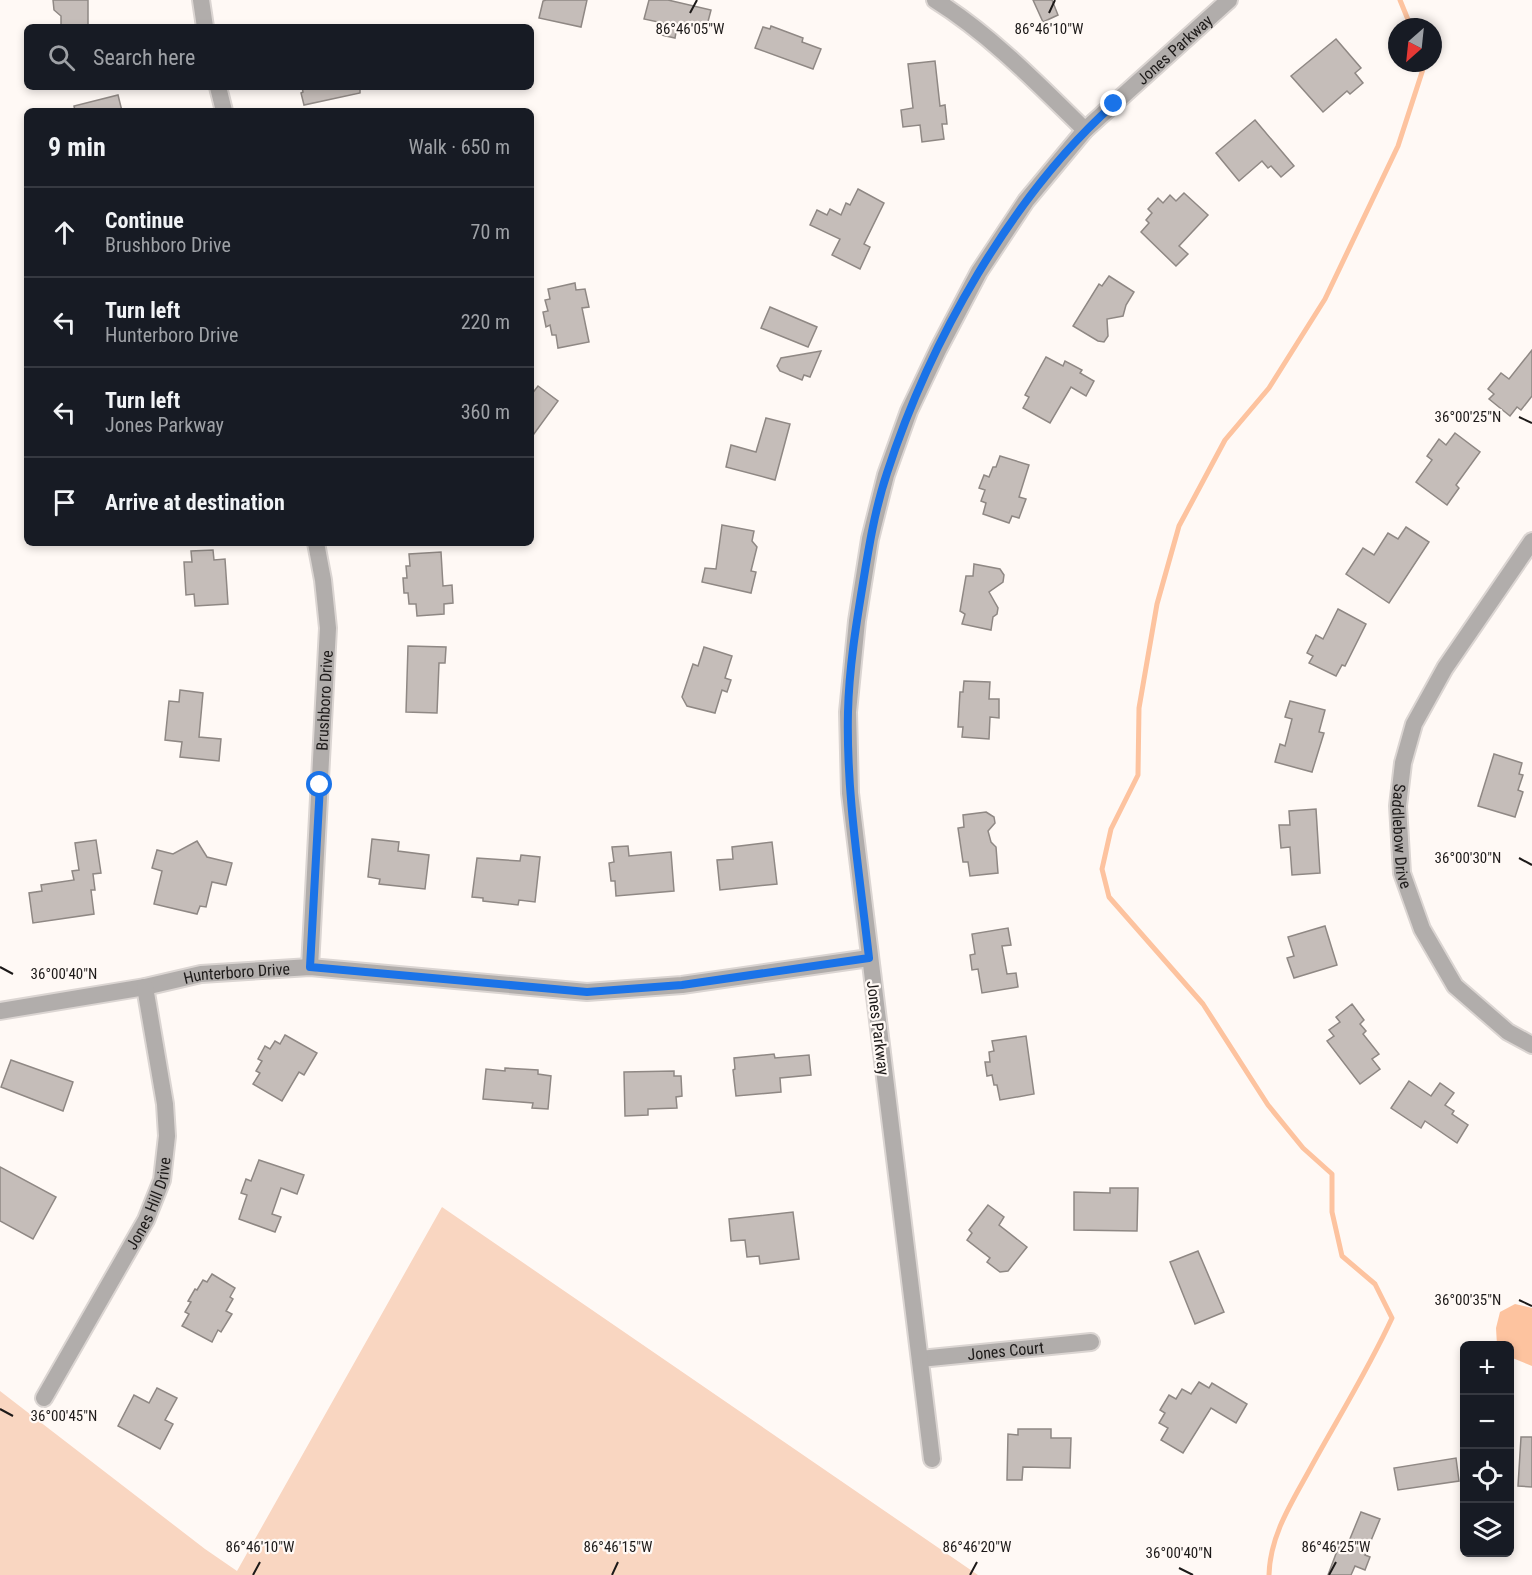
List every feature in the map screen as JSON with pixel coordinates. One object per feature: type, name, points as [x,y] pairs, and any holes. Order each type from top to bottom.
[{"type":"street","points":[[201,0],[205,24]]},
{"type":"street","points":[[935,0],[964,18],[1085,129]]},
{"type":"street","name":"Jones Parkway","points":[[932,1459],[850,793],[848,712],[857,621],[870,539],[886,476],[914,400],[979,272],[1026,201],[1085,129],[1229,0]]},
{"type":"street","points":[[219,90],[223,108]]},
{"type":"street","name":"Saddlebow Drive","points":[[1532,541],[1445,668],[1414,724],[1403,763],[1398,806],[1402,873],[1422,929],[1455,986],[1508,1032],[1532,1046]]},
{"type":"street","name":"Brushboro Drive","points":[[310,967],[328,627],[317,546]]},
{"type":"street","name":"Hunterboro Drive","points":[[0,1011],[145,987],[201,974],[310,967],[587,992],[682,985],[869,958]]},
{"type":"street","name":"Jones Hill Drive","points":[[44,1398],[146,1220],[162,1180],[167,1136],[165,1104],[145,987]]},
{"type":"street","name":"Jones Court","points":[[920,1359],[1091,1342]]},
{"type":"shaded area","points":[[442,1207],[978,1575],[0,1575],[0,1391],[205,1549],[237,1571]]},
{"type":"shaded area","points":[[1515,1304],[1532,1308],[1532,1366],[1514,1359],[1514,1341],[1497,1341],[1496,1328],[1500,1312]]},
{"type":"building","points":[[53,0],[88,0],[88,24],[61,24],[61,16],[54,10]]},
{"type":"building","points":[[587,0],[581,27],[539,18],[543,1]]},
{"type":"building","points":[[649,0],[668,0],[711,10],[705,33],[677,27],[675,38],[661,35],[663,23],[644,19]]},
{"type":"building","points":[[1033,0],[1052,0],[1058,15],[1043,22]]},
{"type":"building","points":[[771,26],[803,38],[802,42],[821,49],[813,69],[755,48],[763,27],[770,29]]},
{"type":"building","points":[[1336,39],[1361,68],[1355,73],[1363,83],[1350,94],[1347,91],[1323,112],[1291,76]]},
{"type":"building","points":[[935,61],[940,106],[945,105],[947,124],[942,124],[944,139],[922,142],[920,125],[903,127],[901,110],[913,108],[908,64]]},
{"type":"building","points":[[303,90],[360,90],[360,93],[304,105],[301,93]]},
{"type":"building","points":[[118,95],[121,108],[74,108],[74,106]]},
{"type":"building","points":[[1255,120],[1294,166],[1281,177],[1271,166],[1268,168],[1262,161],[1239,181],[1216,153]]},
{"type":"building","points":[[858,189],[884,203],[864,244],[870,247],[860,269],[832,255],[840,239],[810,225],[817,210],[827,215],[830,209],[841,215],[846,203],[850,205]]},
{"type":"building","points":[[1184,193],[1208,215],[1179,246],[1188,254],[1176,266],[1141,232],[1149,223],[1146,220],[1152,213],[1148,209],[1158,198],[1163,203],[1170,195],[1176,201]]},
{"type":"building","points":[[1109,276],[1134,292],[1126,305],[1123,316],[1107,319],[1108,336],[1104,342],[1098,341],[1073,326],[1099,284],[1102,286]]},
{"type":"building","points":[[575,283],[576,290],[585,289],[589,307],[582,308],[589,342],[558,348],[556,335],[552,335],[550,325],[546,327],[543,312],[548,311],[545,300],[550,299],[548,289]]},
{"type":"building","points":[[770,307],[817,327],[808,347],[761,328]]},
{"type":"building","points":[[1532,350],[1532,396],[1521,410],[1517,407],[1510,416],[1489,399],[1494,394],[1488,389],[1501,373],[1509,379]]},
{"type":"building","points":[[821,351],[810,377],[804,375],[802,380],[780,371],[777,366],[781,358]]},
{"type":"building","points":[[1046,357],[1063,366],[1065,361],[1082,370],[1080,373],[1094,381],[1086,396],[1071,387],[1050,423],[1023,408],[1029,397],[1025,395]]},
{"type":"building","points":[[538,386],[558,401],[534,434],[534,391]]},
{"type":"building","points":[[766,418],[790,424],[775,480],[726,467],[731,445],[756,452]]},
{"type":"building","points":[[1455,433],[1480,452],[1456,485],[1459,488],[1447,505],[1416,482],[1432,460],[1427,456],[1439,439],[1446,445]]},
{"type":"building","points":[[1000,456],[1029,465],[1019,497],[1026,499],[1019,518],[1012,516],[1009,523],[983,514],[986,503],[981,501],[985,490],[979,488],[984,475],[989,477]]},
{"type":"building","points":[[722,525],[754,531],[752,541],[757,547],[751,571],[756,572],[751,593],[702,582],[705,568],[716,569]]},
{"type":"building","points":[[1406,527],[1429,542],[1389,603],[1346,574],[1363,548],[1374,555],[1388,533],[1398,539]]},
{"type":"building","points":[[213,550],[214,560],[225,559],[228,604],[195,606],[194,594],[186,595],[184,562],[192,562],[191,551]]},
{"type":"building","points":[[441,552],[443,586],[452,585],[453,603],[444,604],[444,614],[417,616],[416,604],[409,604],[408,593],[404,593],[403,578],[407,578],[406,566],[410,566],[409,554]]},
{"type":"building","points":[[974,564],[1000,569],[1004,575],[1003,582],[989,592],[998,608],[997,614],[993,617],[991,630],[962,624],[965,614],[960,611],[966,576],[973,576]]},
{"type":"building","points":[[1338,609],[1366,624],[1345,666],[1342,665],[1336,676],[1309,663],[1313,656],[1307,653],[1316,635],[1323,639]]},
{"type":"building","points":[[408,646],[446,647],[445,663],[439,663],[437,713],[406,712]]},
{"type":"building","points":[[704,647],[732,656],[725,678],[731,680],[727,692],[722,690],[715,713],[687,706],[682,697],[693,664],[698,666]]},
{"type":"building","points":[[964,681],[990,682],[989,699],[999,699],[999,718],[990,717],[989,739],[962,737],[963,727],[958,727],[960,692],[963,692]]},
{"type":"building","points":[[180,690],[203,693],[199,737],[221,739],[219,761],[180,757],[182,742],[165,740],[169,701],[179,702]]},
{"type":"building","points":[[1290,701],[1325,710],[1319,732],[1324,733],[1312,772],[1275,762],[1280,744],[1285,746],[1292,719],[1285,717]]},
{"type":"building","points":[[1494,754],[1522,763],[1519,774],[1523,775],[1518,790],[1523,792],[1515,817],[1478,806]]},
{"type":"building","points":[[1316,809],[1320,873],[1292,875],[1290,847],[1281,848],[1279,825],[1290,825],[1289,811]]},
{"type":"building","points":[[986,812],[994,817],[995,823],[988,831],[991,842],[996,847],[998,873],[970,876],[968,862],[963,862],[958,828],[964,827],[963,815]]},
{"type":"building","points":[[372,839],[399,842],[398,851],[429,855],[425,889],[379,884],[380,879],[368,877]]},
{"type":"building","points":[[96,840],[101,873],[93,874],[95,890],[91,890],[94,914],[33,923],[29,893],[42,891],[41,885],[74,880],[72,871],[79,870],[75,843]]},
{"type":"building","points":[[197,841],[207,857],[232,863],[226,885],[212,882],[206,907],[200,906],[197,914],[154,904],[162,871],[152,868],[157,850],[173,854]]},
{"type":"building","points":[[772,842],[777,884],[720,890],[717,860],[733,859],[732,847]]},
{"type":"building","points":[[628,846],[629,856],[671,852],[674,891],[616,896],[615,881],[611,881],[609,863],[614,862],[612,847]]},
{"type":"building","points":[[521,855],[540,857],[535,902],[519,900],[518,905],[483,901],[483,898],[472,897],[477,858],[520,861]]},
{"type":"building","points":[[1325,926],[1337,965],[1294,978],[1287,958],[1294,956],[1288,937]]},
{"type":"building","points":[[1008,928],[1011,945],[1002,946],[1007,974],[1016,973],[1018,987],[982,993],[978,969],[972,970],[970,955],[975,954],[972,934]]},
{"type":"building","points":[[1352,1004],[1364,1020],[1360,1024],[1366,1031],[1363,1034],[1379,1054],[1372,1059],[1380,1069],[1360,1084],[1327,1041],[1334,1036],[1329,1030],[1340,1022],[1336,1017]]},
{"type":"building","points":[[285,1035],[317,1053],[304,1075],[299,1072],[282,1101],[253,1084],[260,1073],[256,1071],[262,1061],[258,1059],[265,1046],[270,1049],[275,1041],[280,1044]]},
{"type":"building","points":[[1026,1036],[1034,1094],[1000,1100],[992,1075],[987,1076],[985,1062],[990,1062],[989,1052],[994,1051],[992,1041]]},
{"type":"building","points":[[774,1054],[775,1058],[809,1055],[811,1075],[780,1078],[781,1092],[736,1096],[734,1058]]},
{"type":"building","points":[[11,1060],[73,1082],[63,1111],[1,1087]]},
{"type":"building","points":[[505,1068],[538,1070],[538,1074],[551,1076],[548,1109],[532,1108],[533,1103],[483,1099],[486,1069],[505,1071]]},
{"type":"building","points":[[674,1071],[674,1076],[681,1076],[682,1096],[676,1097],[677,1108],[648,1109],[648,1115],[625,1116],[624,1072]]},
{"type":"building","points":[[1409,1081],[1431,1096],[1440,1083],[1454,1093],[1445,1105],[1454,1111],[1452,1114],[1468,1125],[1457,1143],[1425,1121],[1421,1128],[1391,1108]]},
{"type":"building","points":[[259,1160],[304,1175],[297,1194],[281,1188],[272,1214],[281,1217],[275,1232],[239,1219],[247,1195],[241,1193],[246,1179],[251,1181]]},
{"type":"building","points":[[0,1167],[56,1197],[33,1239],[0,1221]]},
{"type":"building","points":[[1110,1188],[1138,1188],[1137,1231],[1074,1230],[1074,1192],[1110,1193]]},
{"type":"building","points":[[988,1205],[1004,1217],[999,1225],[1027,1247],[1008,1271],[1000,1272],[987,1262],[990,1258],[967,1240],[972,1233],[969,1230]]},
{"type":"building","points":[[793,1212],[799,1259],[760,1264],[759,1256],[747,1257],[745,1240],[731,1241],[729,1219]]},
{"type":"building","points":[[1198,1251],[1224,1312],[1195,1324],[1170,1262]]},
{"type":"building","points":[[212,1274],[235,1288],[230,1297],[233,1299],[226,1311],[232,1314],[221,1332],[218,1330],[212,1342],[182,1326],[189,1314],[185,1312],[191,1302],[188,1301],[203,1280],[207,1282]]},
{"type":"building","points":[[1199,1382],[1209,1388],[1212,1383],[1247,1404],[1236,1423],[1211,1408],[1183,1453],[1161,1440],[1168,1428],[1159,1423],[1165,1413],[1160,1410],[1169,1395],[1176,1399],[1182,1389],[1191,1394]]},
{"type":"building","points":[[157,1388],[177,1398],[165,1420],[173,1424],[160,1449],[118,1426],[134,1395],[149,1403]]},
{"type":"building","points":[[1018,1429],[1051,1429],[1051,1438],[1071,1438],[1070,1468],[1023,1467],[1022,1480],[1007,1480],[1008,1434],[1018,1435]]},
{"type":"building","points":[[1521,1437],[1532,1437],[1532,1487],[1518,1486]]},
{"type":"building","points":[[1456,1458],[1459,1481],[1398,1490],[1394,1468]]},
{"type":"building","points":[[1361,1512],[1380,1519],[1365,1555],[1370,1557],[1365,1570],[1355,1566],[1351,1575],[1328,1575],[1340,1543],[1347,1546]]},
{"type":"waterway","points":[[1400,0],[1407,18]]},
{"type":"waterway","points":[[1269,1575],[1273,1546],[1283,1519],[1392,1318],[1375,1284],[1342,1256],[1332,1212],[1332,1174],[1303,1148],[1268,1105],[1203,1004],[1109,897],[1102,869],[1111,829],[1138,775],[1139,708],[1157,604],[1179,526],[1225,440],[1269,388],[1325,299],[1398,146],[1422,72]]},
{"type":"route","points":[[320,785],[310,967],[587,992],[682,985],[869,958],[850,793],[848,712],[857,621],[870,539],[886,476],[909,411],[979,272],[1026,201],[1085,129],[1114,104]]}]
